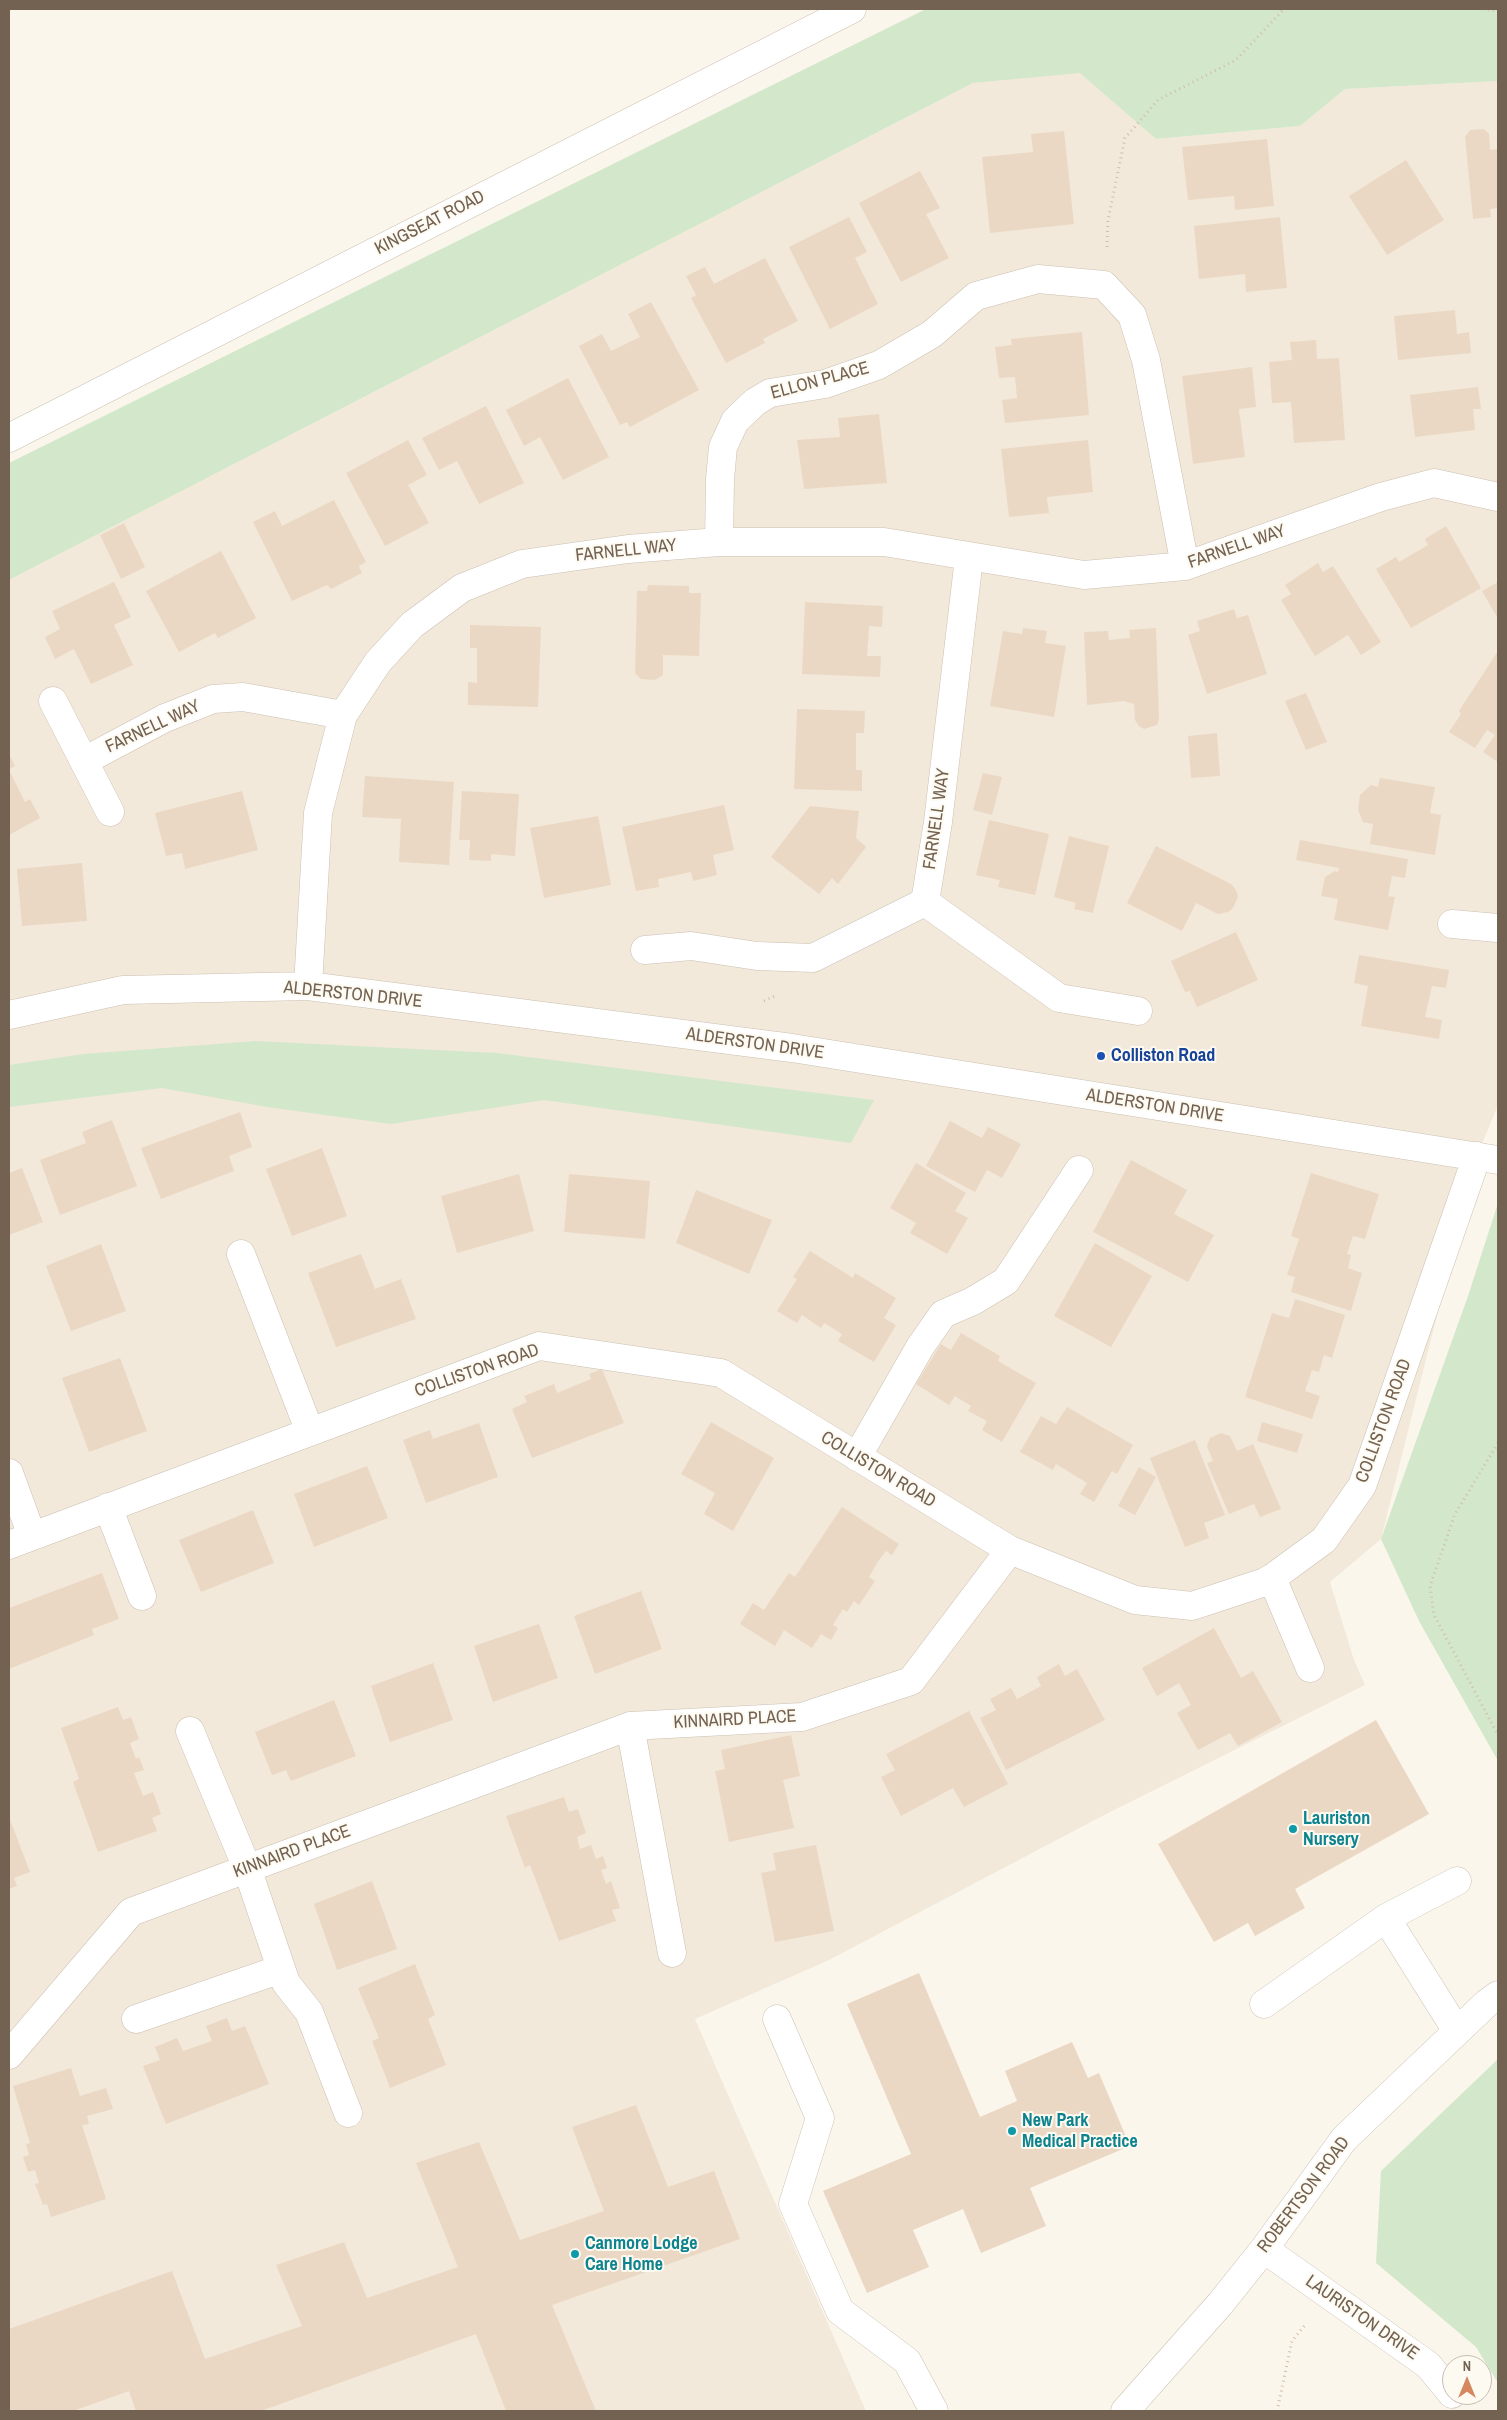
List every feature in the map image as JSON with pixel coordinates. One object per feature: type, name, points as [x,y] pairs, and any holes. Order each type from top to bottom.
[{"type":"street","name":"KINGSEAT ROAD","points":[[9,438],[852,9]]},
{"type":"street","name":"ELLON PLACE","points":[[719,542],[720,479],[724,447],[735,421],[755,402],[770,393],[825,384],[879,365],[932,334],[976,296],[1038,279],[1104,285]]},
{"type":"street","points":[[1104,285],[1132,315],[1146,360],[1186,566]]},
{"type":"street","name":"FARNELL WAY","points":[[308,986],[318,813],[343,715],[378,662],[412,625],[462,588],[522,564],[628,549],[719,542],[884,542],[969,558],[1084,576],[1186,566],[1381,497],[1434,483],[1498,497]]},
{"type":"street","name":"FARNELL WAY","points":[[925,902],[938,822],[969,558]]},
{"type":"street","name":"FARNELL WAY","points":[[84,760],[165,718],[213,699],[243,697],[343,715]]},
{"type":"street","name":"FARNELL WAY","points":[[53,701],[110,812]]},
{"type":"street","points":[[645,950],[690,946],[757,956],[813,958],[925,902],[1059,998],[1138,1010]]},
{"type":"street","points":[[1452,924],[1498,928]]},
{"type":"street","name":"ALDERSTON DRIVE","points":[[9,1015],[123,990],[308,986],[792,1048],[1488,1158]]},
{"type":"street","name":"COLLISTON ROAD","points":[[9,1473],[20,1541],[539,1346],[720,1373],[1010,1550],[1135,1600],[1192,1606],[1272,1578],[1324,1540],[1362,1486],[1488,1158]]},
{"type":"street","points":[[857,1457],[920,1347],[943,1314],[973,1300],[1006,1281],[1080,1170]]},
{"type":"street","points":[[241,1254],[310,1432]]},
{"type":"street","points":[[108,1508],[142,1596]]},
{"type":"street","name":"KINNAIRD PLACE","points":[[9,2055],[131,1912],[630,1726],[802,1717],[911,1681],[1010,1550]]},
{"type":"street","points":[[1272,1578],[1310,1668]]},
{"type":"street","points":[[630,1726],[672,1953]]},
{"type":"street","points":[[190,1731],[247,1868],[286,1983],[309,2012],[348,2113]]},
{"type":"street","points":[[1264,2004],[1386,1918],[1457,1881]]},
{"type":"street","points":[[1386,1918],[1458,2031]]},
{"type":"street","points":[[136,2019],[281,1969]]},
{"type":"street","name":"ROBERTSON ROAD","points":[[1126,2411],[1214,2311],[1264,2249],[1344,2139],[1498,1995]]},
{"type":"street","points":[[777,2019],[820,2118],[793,2204],[840,2311],[907,2361],[934,2411]]},
{"type":"street","name":"LAURISTON DRIVE","points":[[1264,2249],[1428,2366],[1442,2383]]},
{"type":"path","points":[[1104,285],[1108,220],[1125,138],[1158,100],[1236,60],[1284,9]]},
{"type":"path","points":[[1482,9],[1498,11]]},
{"type":"path","points":[[1498,1443],[1455,1514],[1430,1586],[1434,1615],[1498,1735]]},
{"type":"path","points":[[1277,2411],[1292,2341],[1329,2294]]},
{"type":"shaded area","points":[[1080,72],[1156,139],[1300,126],[1345,89],[1498,81],[1498,1105],[1477,1156],[1381,1539],[1330,1582],[1354,1660],[1365,1685],[1108,1813],[829,1960],[695,2019],[866,2411],[9,2411],[9,580],[973,83]]},
{"type":"green space","points":[[926,9],[1498,9],[1498,81],[1345,89],[1300,126],[1156,139],[1080,73],[973,83],[9,580],[9,463]]},
{"type":"green space","points":[[256,1041],[496,1053],[874,1100],[851,1143],[544,1100],[391,1124],[267,1107],[162,1088],[9,1107],[9,1065],[84,1054]]},
{"type":"green space","points":[[1498,1203],[1498,1761],[1419,1621],[1381,1539],[1468,1296]]},
{"type":"green space","points":[[1498,2059],[1498,2383],[1492,2373],[1492,2355],[1481,2355],[1476,2347],[1376,2263],[1381,2171]]},
{"type":"building","points":[[1484,129],[1489,134],[1490,150],[1498,149],[1498,208],[1490,209],[1491,217],[1473,219],[1465,137],[1470,130]]},
{"type":"building","points":[[1064,131],[1074,224],[990,233],[982,157],[1033,152],[1031,134]]},
{"type":"building","points":[[1267,139],[1274,206],[1235,210],[1234,196],[1188,200],[1182,147]]},
{"type":"building","points":[[1406,160],[1444,220],[1387,255],[1349,196]]},
{"type":"building","points":[[920,171],[940,208],[926,214],[949,258],[901,282],[859,203]]},
{"type":"building","points":[[849,217],[867,252],[855,258],[878,304],[830,329],[789,247]]},
{"type":"building","points":[[1280,217],[1287,288],[1246,292],[1245,274],[1199,279],[1194,226]]},
{"type":"building","points":[[765,258],[798,321],[763,339],[765,343],[726,363],[691,298],[696,295],[686,276],[705,267],[714,284]]},
{"type":"building","points":[[651,302],[699,390],[630,427],[627,422],[620,425],[579,346],[602,334],[611,351],[640,337],[628,314]]},
{"type":"building","points":[[1455,310],[1457,334],[1469,332],[1471,353],[1398,360],[1394,316]]},
{"type":"building","points":[[1082,332],[1089,415],[1005,423],[1002,400],[1017,398],[1015,377],[999,378],[995,347],[1012,345],[1011,339]]},
{"type":"building","points":[[1316,340],[1317,359],[1339,358],[1345,440],[1294,443],[1291,402],[1272,403],[1269,362],[1292,360],[1290,342]]},
{"type":"building","points":[[1252,367],[1256,407],[1239,409],[1245,457],[1193,464],[1182,376]]},
{"type":"building","points":[[568,378],[609,457],[563,480],[540,437],[524,446],[506,410]]},
{"type":"building","points":[[1478,387],[1481,409],[1473,409],[1475,430],[1415,437],[1410,395]]},
{"type":"building","points":[[486,406],[524,483],[479,504],[457,461],[439,470],[422,438]]},
{"type":"building","points":[[879,414],[887,483],[804,489],[797,440],[840,437],[838,418]]},
{"type":"building","points":[[408,440],[427,475],[408,485],[429,523],[385,546],[346,473]]},
{"type":"building","points":[[1088,440],[1093,492],[1047,497],[1049,513],[1009,517],[1001,449]]},
{"type":"building","points":[[334,500],[366,562],[359,566],[362,573],[331,589],[327,585],[292,601],[253,522],[275,511],[282,526]]},
{"type":"building","points":[[124,523],[145,567],[121,579],[100,535]]},
{"type":"building","points":[[1446,526],[1481,588],[1411,628],[1376,569],[1396,557],[1399,562],[1428,545],[1425,539]]},
{"type":"building","points":[[221,551],[256,618],[218,638],[215,633],[179,652],[146,591]]},
{"type":"building","points":[[1318,563],[1323,572],[1333,566],[1381,642],[1361,655],[1348,635],[1315,656],[1281,600],[1291,594],[1285,585]]},
{"type":"building","points":[[114,582],[131,617],[114,625],[133,665],[91,684],[74,649],[55,659],[45,637],[60,629],[52,611]]},
{"type":"building","points":[[1498,582],[1498,619],[1482,591]]},
{"type":"building","points":[[648,585],[689,586],[689,593],[701,593],[699,656],[663,655],[663,675],[655,680],[641,679],[635,673],[637,591],[647,591]]},
{"type":"building","points":[[805,602],[883,606],[882,627],[869,626],[867,656],[881,656],[880,677],[802,674]]},
{"type":"building","points":[[1234,609],[1237,618],[1248,615],[1267,674],[1207,694],[1188,635],[1200,631],[1197,621]]},
{"type":"building","points":[[470,625],[541,627],[538,707],[468,705],[468,682],[477,683],[477,648],[470,648]]},
{"type":"building","points":[[1023,628],[1047,631],[1045,643],[1066,646],[1054,717],[990,706],[1003,631],[1022,634]]},
{"type":"building","points":[[1156,628],[1159,719],[1157,725],[1144,729],[1139,726],[1135,720],[1134,704],[1124,701],[1087,705],[1084,632],[1108,631],[1109,640],[1130,638],[1129,630]]},
{"type":"building","points":[[1498,651],[1498,762],[1483,752],[1495,735],[1487,730],[1475,748],[1449,732],[1461,714],[1459,711]]},
{"type":"building","points":[[1306,693],[1327,742],[1306,750],[1285,701]]},
{"type":"building","points":[[797,709],[865,711],[864,733],[856,733],[856,770],[862,770],[862,791],[794,789]]},
{"type":"building","points":[[1217,733],[1220,776],[1191,778],[1188,736]]},
{"type":"building","points":[[9,754],[15,766],[9,769]]},
{"type":"building","points":[[9,770],[25,802],[30,799],[40,818],[9,835]]},
{"type":"building","points":[[983,773],[1002,777],[992,815],[973,810]]},
{"type":"building","points":[[365,776],[454,782],[449,865],[399,862],[401,819],[362,817]]},
{"type":"building","points":[[1380,778],[1435,787],[1430,813],[1441,815],[1435,855],[1370,844],[1373,824],[1363,822],[1358,810],[1360,795],[1371,785],[1378,787]]},
{"type":"building","points":[[242,791],[258,850],[185,869],[182,853],[166,856],[155,813]]},
{"type":"building","points":[[462,791],[519,794],[515,856],[491,854],[491,861],[469,860],[470,840],[459,840]]},
{"type":"building","points":[[724,805],[734,850],[713,855],[717,875],[693,881],[691,872],[658,879],[659,887],[636,891],[622,827]]},
{"type":"building","points":[[810,806],[859,811],[856,838],[866,847],[838,884],[832,878],[819,894],[771,857]]},
{"type":"building","points":[[598,816],[611,885],[544,898],[530,828]]},
{"type":"building","points":[[989,820],[1049,834],[1035,895],[998,887],[1000,880],[976,875]]},
{"type":"building","points":[[1069,836],[1109,846],[1093,913],[1074,909],[1076,903],[1054,897]]},
{"type":"building","points":[[1300,840],[1408,859],[1405,878],[1392,876],[1388,896],[1395,897],[1388,930],[1334,920],[1338,899],[1321,896],[1325,877],[1335,871],[1338,872],[1339,868],[1296,860]]},
{"type":"building","points":[[1156,846],[1231,884],[1236,890],[1238,897],[1233,908],[1228,912],[1218,914],[1196,903],[1182,931],[1127,903]]},
{"type":"building","points":[[82,863],[87,921],[22,926],[17,869]]},
{"type":"building","points":[[1236,932],[1258,980],[1197,1007],[1190,991],[1185,992],[1171,961]]},
{"type":"building","points":[[1359,955],[1449,970],[1446,988],[1432,986],[1425,1017],[1442,1020],[1439,1039],[1361,1026],[1368,986],[1354,983]]},
{"type":"building","points":[[240,1112],[252,1147],[229,1156],[234,1171],[161,1199],[141,1148]]},
{"type":"building","points":[[112,1120],[137,1186],[60,1215],[40,1160],[86,1143],[82,1132]]},
{"type":"building","points":[[950,1121],[982,1138],[988,1127],[1021,1144],[1002,1178],[987,1170],[975,1192],[926,1166]]},
{"type":"building","points":[[322,1148],[347,1216],[292,1236],[266,1169]]},
{"type":"building","points":[[1131,1160],[1187,1190],[1174,1214],[1214,1235],[1188,1282],[1093,1232]]},
{"type":"building","points":[[916,1163],[966,1193],[955,1211],[968,1218],[947,1254],[910,1233],[916,1223],[890,1208]]},
{"type":"building","points":[[22,1168],[43,1222],[9,1235],[9,1173]]},
{"type":"building","points":[[1311,1173],[1379,1194],[1365,1239],[1353,1236],[1347,1254],[1351,1255],[1348,1268],[1362,1273],[1351,1311],[1291,1292],[1295,1277],[1287,1275],[1299,1239],[1291,1236]]},
{"type":"building","points":[[519,1174],[534,1231],[457,1253],[441,1196]]},
{"type":"building","points":[[569,1174],[650,1181],[645,1239],[564,1232]]},
{"type":"building","points":[[696,1190],[772,1220],[749,1274],[676,1243]]},
{"type":"building","points":[[1095,1243],[1152,1276],[1111,1347],[1054,1316]]},
{"type":"building","points":[[101,1244],[126,1311],[71,1331],[46,1266]]},
{"type":"building","points":[[810,1251],[853,1278],[855,1273],[896,1298],[884,1318],[896,1325],[874,1362],[838,1341],[842,1334],[824,1323],[821,1328],[802,1315],[797,1323],[777,1311],[797,1279],[793,1277]]},
{"type":"building","points":[[361,1254],[375,1289],[401,1279],[416,1319],[336,1347],[308,1273]]},
{"type":"building","points":[[1295,1299],[1345,1315],[1332,1358],[1324,1355],[1319,1372],[1312,1370],[1305,1391],[1320,1396],[1312,1419],[1245,1397],[1272,1313],[1289,1318]]},
{"type":"building","points":[[961,1333],[1000,1356],[998,1361],[1036,1383],[1002,1442],[982,1430],[987,1421],[968,1411],[971,1406],[955,1396],[949,1405],[916,1384],[941,1344],[951,1350]]},
{"type":"building","points":[[120,1358],[147,1431],[89,1452],[62,1378]]},
{"type":"building","points":[[602,1369],[624,1423],[532,1458],[512,1409],[527,1402],[524,1396],[554,1384],[557,1393],[591,1379],[589,1374]]},
{"type":"building","points":[[1067,1407],[1133,1445],[1117,1474],[1112,1471],[1094,1502],[1080,1494],[1087,1483],[1056,1464],[1053,1470],[1020,1452],[1041,1416],[1056,1424]]},
{"type":"building","points":[[711,1422],[774,1458],[733,1531],[704,1514],[715,1493],[681,1474]]},
{"type":"building","points":[[1262,1422],[1303,1434],[1297,1453],[1257,1441]]},
{"type":"building","points":[[479,1423],[498,1477],[426,1503],[403,1440],[430,1430],[433,1439]]},
{"type":"building","points":[[1221,1433],[1230,1436],[1237,1451],[1253,1444],[1281,1509],[1260,1517],[1254,1504],[1229,1514],[1207,1463],[1213,1461],[1207,1446],[1210,1438]]},
{"type":"building","points":[[1195,1440],[1225,1515],[1204,1523],[1209,1538],[1185,1547],[1150,1458]]},
{"type":"building","points":[[367,1466],[388,1518],[314,1547],[294,1494]]},
{"type":"building","points":[[1139,1467],[1156,1477],[1135,1515],[1118,1506]]},
{"type":"building","points":[[842,1507],[899,1544],[892,1555],[886,1551],[877,1563],[869,1577],[875,1581],[859,1605],[854,1601],[847,1612],[843,1609],[833,1625],[838,1628],[831,1640],[821,1634],[812,1648],[784,1630],[775,1646],[740,1624],[753,1603],[764,1610],[789,1573],[795,1577]]},
{"type":"building","points":[[253,1510],[274,1563],[201,1592],[179,1540]]},
{"type":"building","points":[[102,1573],[119,1619],[92,1629],[94,1635],[9,1669],[9,1608]]},
{"type":"building","points":[[641,1591],[662,1649],[595,1674],[574,1616]]},
{"type":"building","points":[[539,1624],[558,1678],[493,1702],[474,1646]]},
{"type":"building","points":[[1214,1628],[1241,1678],[1253,1671],[1282,1722],[1238,1746],[1230,1733],[1198,1750],[1177,1713],[1191,1705],[1179,1683],[1157,1696],[1142,1668]]},
{"type":"building","points":[[433,1663],[453,1720],[390,1742],[371,1686]]},
{"type":"building","points":[[1059,1664],[1065,1676],[1077,1669],[1105,1720],[1006,1770],[980,1718],[996,1710],[990,1699],[1011,1688],[1017,1699],[1041,1686],[1037,1677]]},
{"type":"building","points":[[334,1700],[356,1756],[291,1781],[286,1770],[272,1775],[255,1732]]},
{"type":"building","points":[[118,1707],[123,1720],[131,1717],[139,1739],[130,1743],[136,1759],[139,1757],[144,1770],[134,1773],[143,1796],[153,1792],[161,1814],[152,1818],[157,1831],[98,1852],[73,1782],[79,1779],[61,1728]]},
{"type":"building","points":[[969,1711],[1008,1784],[964,1807],[953,1788],[901,1816],[881,1777],[895,1770],[886,1754]]},
{"type":"building","name":"Lauriston Nursery","points":[[1376,1720],[1429,1814],[1295,1889],[1305,1908],[1255,1936],[1248,1923],[1214,1942],[1158,1844]]},
{"type":"building","points":[[791,1735],[800,1776],[783,1780],[794,1828],[729,1842],[715,1771],[725,1769],[721,1750]]},
{"type":"building","points":[[564,1797],[569,1812],[578,1809],[586,1833],[577,1837],[580,1849],[591,1845],[596,1859],[603,1856],[607,1868],[601,1870],[606,1884],[611,1881],[620,1908],[612,1910],[616,1921],[559,1941],[530,1865],[525,1868],[506,1816]]},
{"type":"building","points":[[9,1817],[30,1872],[14,1878],[17,1886],[9,1889]]},
{"type":"building","points":[[816,1845],[834,1931],[775,1942],[761,1873],[776,1870],[773,1853]]},
{"type":"building","points":[[372,1881],[397,1949],[337,1970],[314,1904]]},
{"type":"building","points":[[415,1964],[435,2015],[428,2019],[446,2065],[390,2088],[372,2041],[379,2038],[358,1988]]},
{"type":"building","name":"New Park Medical Practice","points":[[919,1973],[980,2117],[1017,2101],[1005,2071],[1072,2042],[1088,2078],[1099,2073],[1130,2146],[1030,2188],[1046,2226],[981,2253],[963,2209],[913,2230],[929,2267],[867,2293],[823,2191],[911,2154],[847,2004]]},
{"type":"building","points":[[227,2018],[232,2031],[245,2026],[269,2084],[166,2124],[143,2066],[160,2060],[155,2047],[177,2038],[183,2051],[212,2041],[206,2026]]},
{"type":"building","points":[[71,2068],[80,2096],[106,2088],[113,2109],[87,2116],[89,2124],[82,2125],[106,2199],[51,2217],[47,2204],[43,2205],[35,2184],[39,2183],[35,2170],[28,2172],[23,2157],[29,2155],[26,2144],[30,2143],[13,2086]]},
{"type":"building","name":"Canmore Lodge Care Home","points":[[636,2105],[668,2187],[714,2171],[740,2239],[552,2305],[596,2411],[506,2411],[476,2334],[261,2411],[136,2411],[129,2391],[73,2411],[9,2411],[9,2329],[172,2271],[205,2359],[302,2326],[276,2265],[344,2242],[367,2298],[458,2267],[416,2163],[479,2142],[520,2240],[604,2211],[572,2127]]},
{"type":"place","name":"Colliston Road","points":[[1101,1056]]},
{"type":"place","name":"Lauriston Nursery","points":[[1293,1829]]},
{"type":"place","name":"New Park Medical Practice","points":[[1012,2131]]},
{"type":"place","name":"Canmore Lodge Care Home","points":[[575,2254]]}]
